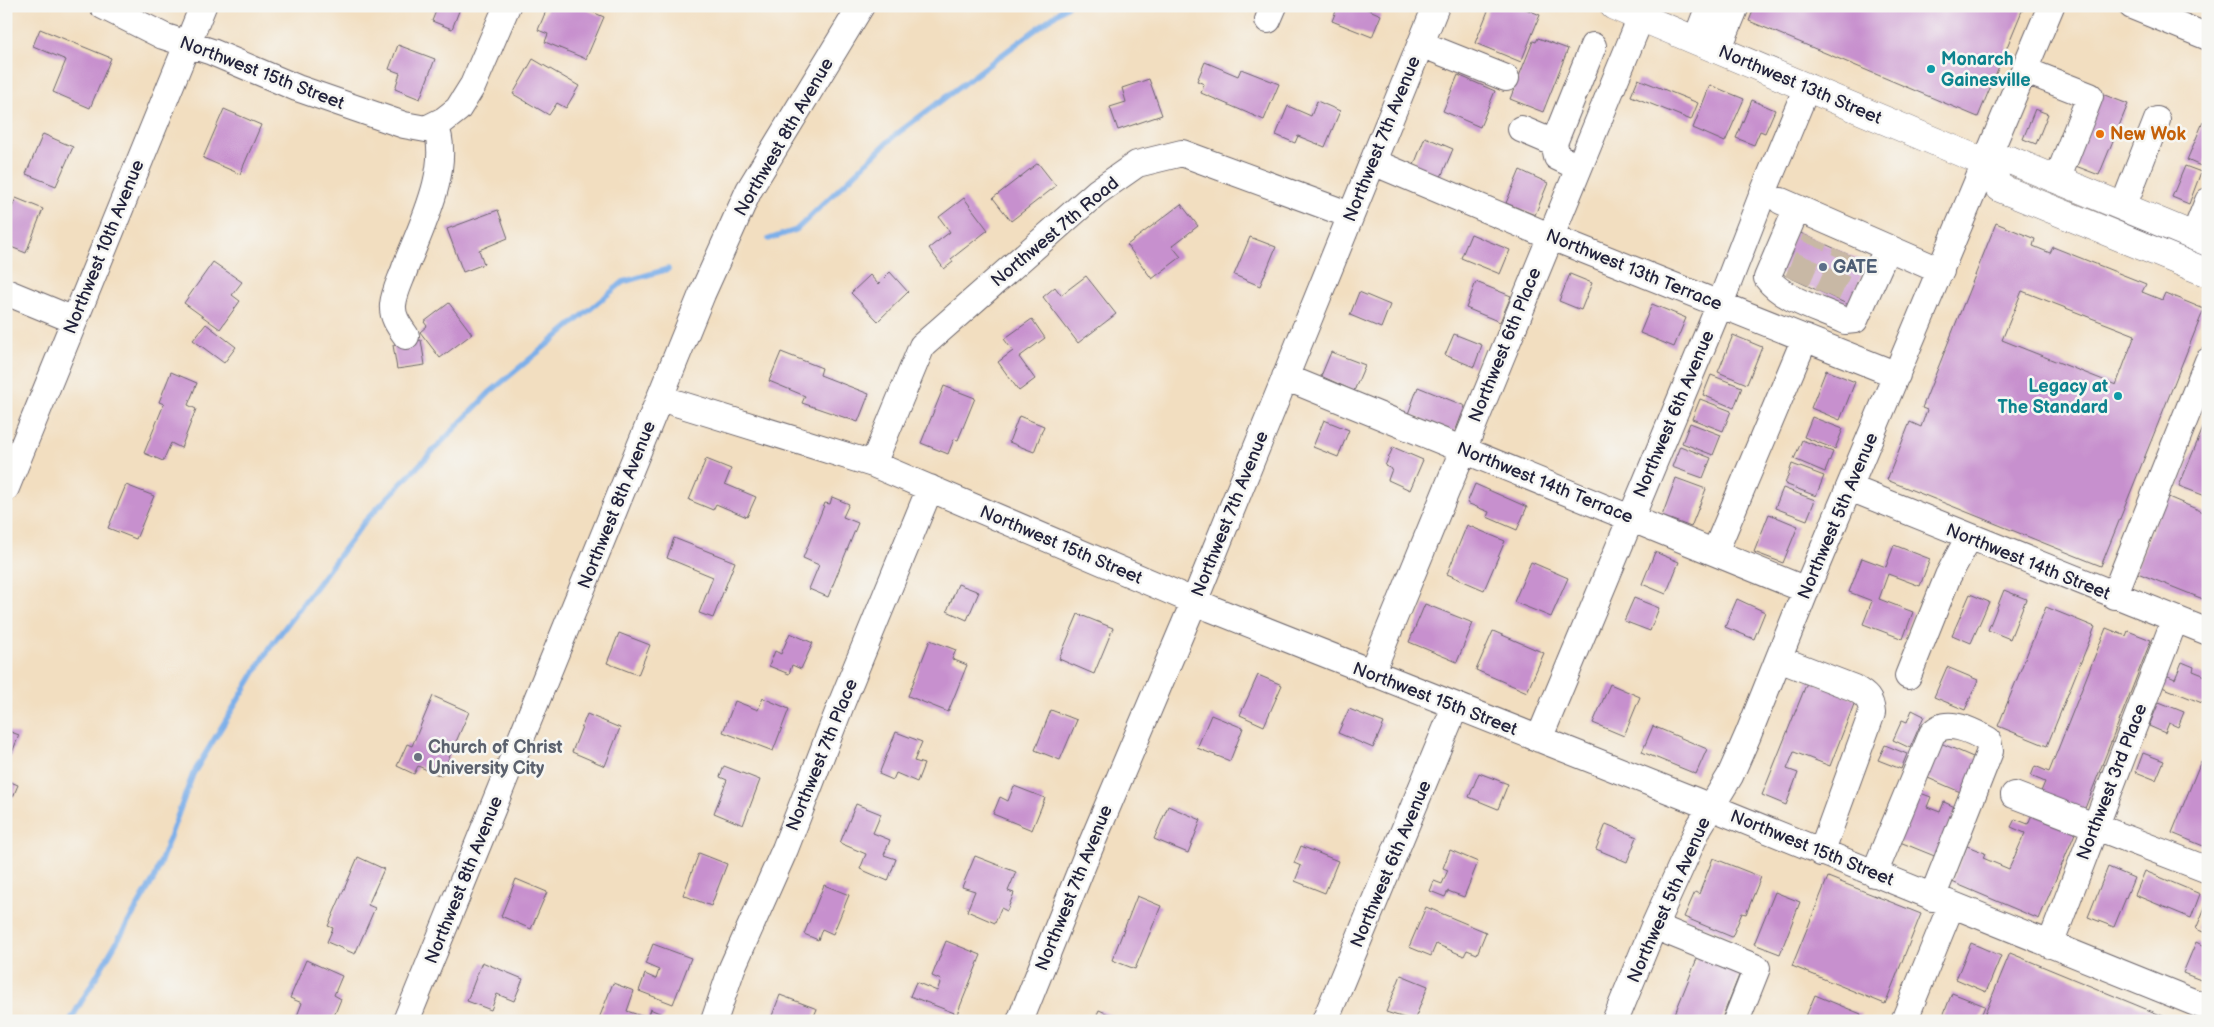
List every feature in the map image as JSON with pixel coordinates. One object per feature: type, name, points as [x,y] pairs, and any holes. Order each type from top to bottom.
[{"type":"main road","name":"Northwest 13th Street","points":[[1627,10],[1986,163],[2010,160],[2201,239]]},
{"type":"main road","points":[[1986,163],[2000,188],[2208,273]]},
{"type":"street","name":"Northwest 15th Street","points":[[103,6],[163,36],[212,52],[297,88],[404,126],[431,127]]},
{"type":"street","name":"Northwest 10th Avenue","points":[[6,488],[203,6]]},
{"type":"street","points":[[406,336],[395,319],[393,306],[397,289],[431,200],[437,177],[440,135],[431,127],[458,109],[473,85],[507,6]]},
{"type":"street","name":"Northwest 8th Avenue","points":[[406,1021],[702,294],[749,190],[861,6]]},
{"type":"street","name":"Northwest 7th Avenue","points":[[1020,1021],[1086,857],[1194,602],[1436,6]]},
{"type":"street","points":[[1707,45],[1709,6]]},
{"type":"street","points":[[1707,45],[1736,6]]},
{"type":"street","name":"Northwest 5th Avenue","points":[[1615,1021],[1654,926],[1700,826],[1734,768],[1806,590],[1941,271],[2050,6]]},
{"type":"street","points":[[2132,6],[2208,37]]},
{"type":"street","name":"Northwest 6th Place","points":[[1371,674],[1608,96],[1627,10]]},
{"type":"street","points":[[1421,44],[1506,78]]},
{"type":"street","points":[[1578,167],[1557,157],[1554,143],[1593,46]]},
{"type":"street","points":[[2024,70],[2090,96],[2057,180]]},
{"type":"street","points":[[1578,84],[1608,96]]},
{"type":"street","name":"Northwest 6th Avenue","points":[[1539,739],[1720,304],[1807,87]]},
{"type":"street","points":[[2123,207],[2157,120]]},
{"type":"street","points":[[1521,129],[1554,143]]},
{"type":"street","name":"Northwest 7th Road","points":[[873,464],[922,346],[1097,192],[1137,164],[1182,153],[1350,216]]},
{"type":"street","name":"Northwest 13th Terrace","points":[[1373,162],[1549,236],[1897,375]]},
{"type":"street","points":[[1763,193],[1797,208],[1819,230],[1850,244],[1887,249],[1941,271]]},
{"type":"street","points":[[2201,239],[2208,201]]},
{"type":"street","points":[[1797,208],[1767,278],[1775,289],[1794,288],[1824,302],[1845,321],[1855,320],[1887,249]]},
{"type":"street","points":[[6,292],[74,320]]},
{"type":"street","points":[[1715,552],[1805,338]]},
{"type":"street","points":[[2114,596],[2208,361]]},
{"type":"street","name":"Northwest 14th Terrace","points":[[1285,377],[1806,590]]},
{"type":"street","name":"Northwest 15th Street","points":[[660,398],[873,464],[1194,602],[1371,674],[1711,807],[2208,1008]]},
{"type":"street","name":"Northwest 7th Place","points":[[714,1021],[732,968],[785,850],[842,702],[930,488]]},
{"type":"street","name":"Northwest 14th Street","points":[[1850,488],[1968,538],[2208,632]]},
{"type":"street","points":[[1908,676],[1948,576],[1968,538]]},
{"type":"street","name":"Northwest 3rd Place","points":[[2050,945],[2175,619]]},
{"type":"street","points":[[1779,659],[1854,688],[1865,694],[1871,701],[1872,713],[1821,853]]},
{"type":"street","name":"Northwest 6th Avenue","points":[[1325,1021],[1455,707]]},
{"type":"street","points":[[1874,874],[1932,734],[1940,727],[1955,726],[1988,740],[1990,751],[1904,1021]]},
{"type":"street","points":[[2014,795],[2208,870]]},
{"type":"street","points":[[1654,926],[1757,968],[1736,1021]]},
{"type":"building","points":[[426,6],[461,6],[452,29],[432,21],[436,11]]},
{"type":"building","points":[[548,6],[578,6],[604,17],[586,59],[545,42],[548,34],[538,30]]},
{"type":"building","points":[[1338,6],[1360,6],[1381,15],[1372,37],[1332,21]]},
{"type":"building","points":[[1490,6],[1519,6],[1540,15],[1521,62],[1475,43]]},
{"type":"building","name":"Monarch Gainesville","points":[[1755,6],[2024,6],[1978,117],[1749,21]]},
{"type":"building","points":[[40,29],[111,58],[90,108],[53,92],[66,60],[33,46]]},
{"type":"building","points":[[1538,38],[1568,49],[1543,112],[1510,99],[1533,41],[1536,42]]},
{"type":"building","points":[[398,45],[435,59],[420,99],[395,89],[400,73],[389,69]]},
{"type":"building","points":[[533,59],[579,86],[566,108],[557,103],[549,115],[513,94]]},
{"type":"building","points":[[1205,62],[1238,76],[1241,69],[1279,84],[1264,120],[1201,93],[1204,84],[1197,81]]},
{"type":"building","points":[[1458,75],[1495,91],[1480,127],[1443,111]]},
{"type":"building","points":[[1149,79],[1162,115],[1118,130],[1110,107],[1126,102],[1122,88]]},
{"type":"building","points":[[1638,79],[1698,103],[1691,120],[1631,96]]},
{"type":"building","points":[[1710,85],[1744,99],[1725,142],[1693,128]]},
{"type":"building","name":"New Wok","points":[[2102,94],[2128,104],[2099,175],[2073,165]]},
{"type":"building","points":[[1752,100],[1775,110],[1765,133],[1760,131],[1754,145],[1736,138]]},
{"type":"building","points":[[1317,101],[1340,111],[1325,147],[1298,136],[1295,143],[1276,135],[1288,106],[1311,116]]},
{"type":"building","points":[[224,109],[261,125],[240,174],[203,158]]},
{"type":"building","points":[[2035,109],[2048,114],[2036,144],[2023,139]]},
{"type":"building","points":[[2203,122],[2208,123],[2208,155],[2203,167],[2187,160]]},
{"type":"building","points":[[43,134],[73,147],[56,186],[26,174]]},
{"type":"building","points":[[1425,137],[1453,149],[1441,177],[1414,165]]},
{"type":"building","points":[[1038,163],[1056,186],[1011,221],[993,198]]},
{"type":"building","points":[[2185,166],[2201,172],[2189,204],[2172,197]]},
{"type":"building","points":[[1520,170],[1548,183],[1535,215],[1506,203]]},
{"type":"building","points":[[16,198],[43,209],[26,253],[6,245],[9,227],[6,226],[6,222]]},
{"type":"building","points":[[964,198],[988,230],[951,259],[953,262],[944,269],[929,248],[950,232],[939,217]]},
{"type":"building","points":[[1181,204],[1198,226],[1172,246],[1181,257],[1152,279],[1127,245]]},
{"type":"building","points":[[498,210],[508,238],[479,250],[484,264],[463,272],[447,229]]},
{"type":"building","name":"Legacy at The Standard","points":[[1996,223],[2035,239],[2033,246],[2050,253],[2053,247],[2146,284],[2142,292],[2162,300],[2165,293],[2204,309],[2101,566],[1887,480],[1910,422],[1921,427],[1927,410],[1922,408]],"holes":[[[2022,291],[2135,335],[2116,385],[2002,340]]]},
{"type":"building","name":"GATE","points":[[1796,231],[1867,263],[1849,305],[1778,272]]},
{"type":"building","points":[[1471,234],[1510,250],[1500,274],[1461,258]]},
{"type":"building","points":[[1250,237],[1276,247],[1260,286],[1234,275]]},
{"type":"building","points":[[213,262],[242,282],[232,295],[240,301],[220,329],[184,303]]},
{"type":"building","points":[[890,272],[908,292],[878,321],[851,293],[870,275],[878,284]]},
{"type":"building","points":[[1570,274],[1592,283],[1581,310],[1559,301]]},
{"type":"building","points":[[1086,276],[1116,314],[1078,343],[1043,297],[1055,287],[1061,295]]},
{"type":"building","points":[[1476,282],[1511,296],[1500,322],[1466,308]]},
{"type":"building","points":[[1359,292],[1390,305],[1381,328],[1350,315]]},
{"type":"building","points":[[449,303],[472,334],[440,358],[420,332],[427,326],[424,322]]},
{"type":"building","points":[[1652,304],[1686,318],[1674,347],[1640,333]]},
{"type":"building","points":[[1032,319],[1045,338],[1019,357],[1035,379],[1019,391],[998,362],[1013,351],[1004,339]]},
{"type":"building","points":[[206,324],[236,347],[224,363],[193,340]]},
{"type":"building","points":[[1454,334],[1482,345],[1474,367],[1445,355]]},
{"type":"building","points":[[1733,335],[1762,347],[1747,384],[1718,372]]},
{"type":"building","points":[[421,340],[425,365],[397,369],[393,345]]},
{"type":"building","points":[[781,352],[822,368],[820,375],[869,394],[858,422],[802,403],[805,396],[769,381]]},
{"type":"building","points":[[1331,352],[1365,365],[1354,391],[1321,376]]},
{"type":"building","points":[[1826,370],[1855,382],[1840,420],[1811,408]]},
{"type":"building","points":[[171,372],[197,383],[188,405],[196,409],[181,448],[171,443],[163,461],[144,453],[164,404],[159,402]]},
{"type":"building","points":[[1711,375],[1742,387],[1734,408],[1703,395]]},
{"type":"building","points":[[944,386],[975,398],[958,440],[954,439],[948,454],[921,443]]},
{"type":"building","points":[[1418,387],[1465,406],[1455,432],[1408,414]]},
{"type":"building","points":[[1700,399],[1731,411],[1723,431],[1692,419]]},
{"type":"building","points":[[1019,416],[1044,426],[1034,452],[1009,442]]},
{"type":"building","points":[[2208,416],[2208,497],[2179,486]]},
{"type":"building","points":[[1812,417],[1843,429],[1835,449],[1804,437]]},
{"type":"building","points":[[1324,420],[1349,430],[1338,457],[1313,447]]},
{"type":"building","points":[[1690,423],[1721,435],[1713,455],[1682,443]]},
{"type":"building","points":[[1802,440],[1833,452],[1825,472],[1794,459]]},
{"type":"building","points":[[1680,446],[1711,458],[1703,478],[1672,467]]},
{"type":"building","points":[[1393,447],[1423,460],[1410,490],[1388,480],[1392,469],[1385,466]]},
{"type":"building","points":[[706,459],[731,469],[725,484],[756,497],[747,517],[716,504],[713,510],[689,500]]},
{"type":"building","points":[[1792,464],[1824,476],[1816,496],[1785,484]]},
{"type":"building","points":[[1676,478],[1706,489],[1691,527],[1662,516]]},
{"type":"building","points":[[1475,484],[1527,507],[1517,530],[1487,517],[1489,512],[1467,503]]},
{"type":"building","points":[[126,485],[154,496],[136,539],[108,528]]},
{"type":"building","points":[[1783,488],[1815,500],[1807,520],[1775,508]]},
{"type":"building","points":[[2166,496],[2208,514],[2208,601],[2135,572]]},
{"type":"building","points":[[832,497],[849,504],[843,517],[858,523],[828,597],[809,589],[819,565],[803,558],[825,503],[830,504]]},
{"type":"building","points":[[1769,514],[1798,526],[1783,563],[1754,552]]},
{"type":"building","points":[[1467,525],[1505,541],[1484,590],[1447,574]]},
{"type":"building","points":[[674,538],[735,562],[713,618],[699,613],[713,577],[667,558]]},
{"type":"building","points":[[1894,545],[1930,559],[1920,586],[1888,574],[1879,599],[1913,612],[1903,639],[1863,624],[1872,601],[1849,592],[1862,558],[1886,567]]},
{"type":"building","points":[[1655,552],[1679,562],[1666,594],[1642,584]]},
{"type":"building","points":[[1531,562],[1568,578],[1551,617],[1514,602]]},
{"type":"building","points":[[958,584],[979,592],[967,620],[947,611]]},
{"type":"building","points":[[2004,590],[2026,599],[2010,639],[1988,630]]},
{"type":"building","points":[[1970,594],[1989,602],[1971,643],[1952,635]]},
{"type":"building","points":[[1634,598],[1659,608],[1650,631],[1624,621]]},
{"type":"building","points":[[1737,599],[1765,612],[1754,639],[1725,627]]},
{"type":"building","points":[[1425,604],[1473,623],[1457,662],[1409,642]]},
{"type":"building","points":[[2046,607],[2095,627],[2047,746],[1998,726]]},
{"type":"building","points":[[1078,614],[1113,628],[1094,674],[1059,659]]},
{"type":"building","points":[[2106,628],[2126,636],[2128,631],[2151,640],[2084,811],[2040,794],[2045,782],[2031,776],[2035,766],[2049,772]]},
{"type":"building","points":[[1493,631],[1544,653],[1527,692],[1476,670]]},
{"type":"building","points":[[619,633],[650,645],[638,675],[607,663]]},
{"type":"building","points":[[790,633],[813,643],[801,669],[792,665],[789,674],[769,666],[775,651],[781,654]]},
{"type":"building","points":[[930,640],[956,650],[952,659],[967,665],[948,712],[908,696]]},
{"type":"building","points":[[2182,662],[2194,667],[2193,671],[2208,677],[2207,705],[2162,687],[2166,675],[2175,679]]},
{"type":"building","points":[[1947,667],[1978,680],[1965,710],[1934,697]]},
{"type":"building","points":[[1258,675],[1282,685],[1264,726],[1240,715]]},
{"type":"building","points":[[1808,680],[1856,699],[1830,766],[1794,752],[1787,769],[1798,773],[1786,805],[1762,795]]},
{"type":"building","points":[[1610,684],[1640,697],[1624,736],[1593,723]]},
{"type":"building","points":[[433,696],[469,712],[441,776],[418,766],[414,774],[397,766],[407,744],[412,746]]},
{"type":"building","points":[[763,698],[789,709],[773,751],[723,732],[735,701],[758,710]]},
{"type":"building","points":[[2159,702],[2184,712],[2178,727],[2169,723],[2165,733],[2149,726]]},
{"type":"building","points":[[1349,709],[1384,723],[1373,748],[1338,733]]},
{"type":"building","points":[[1051,710],[1077,720],[1060,760],[1035,750]]},
{"type":"building","points":[[1912,710],[1924,716],[1910,748],[1893,740],[1902,720],[1907,722]]},
{"type":"building","points":[[587,714],[620,728],[605,766],[572,752]]},
{"type":"building","points":[[1211,715],[1243,728],[1230,761],[1197,748]]},
{"type":"building","points":[[1653,726],[1707,749],[1696,774],[1642,752]]},
{"type":"building","points":[[6,730],[19,735],[6,768]]},
{"type":"building","points":[[896,732],[922,742],[914,761],[924,764],[917,782],[896,773],[893,780],[879,774]]},
{"type":"building","points":[[1936,741],[1980,760],[1965,794],[1921,775]]},
{"type":"building","points":[[1885,745],[1907,754],[1901,769],[1878,760]]},
{"type":"building","points":[[2143,753],[2164,761],[2156,780],[2136,772]]},
{"type":"building","points":[[2201,761],[2208,764],[2208,848],[2172,833]]},
{"type":"building","points":[[724,766],[760,780],[743,825],[714,813],[727,780],[720,777]]},
{"type":"building","points":[[1479,773],[1508,784],[1498,809],[1469,797]]},
{"type":"building","points":[[6,780],[18,785],[13,797],[6,795]]},
{"type":"building","points":[[1014,786],[1045,798],[1032,830],[993,814],[1000,797],[1008,801]]},
{"type":"building","points":[[1915,791],[1931,797],[1927,807],[1940,812],[1944,802],[1957,808],[1937,857],[1895,840]]},
{"type":"building","points":[[856,804],[881,814],[873,833],[890,840],[884,855],[896,859],[888,881],[860,869],[866,854],[840,843]]},
{"type":"building","points":[[1168,806],[1201,820],[1188,853],[1154,839]]},
{"type":"building","points":[[2033,812],[2076,831],[2039,919],[1952,882],[1967,846],[1985,853],[1983,858],[2009,869],[2025,833],[2011,827],[2015,819],[2028,824]]},
{"type":"building","points":[[1606,824],[1637,837],[1627,862],[1596,849]]},
{"type":"building","points":[[1301,846],[1338,861],[1325,893],[1295,881],[1301,866],[1294,863]]},
{"type":"building","points":[[1450,850],[1478,862],[1464,897],[1448,891],[1445,897],[1430,891],[1434,881],[1442,884],[1448,870],[1443,868]]},
{"type":"building","points":[[699,853],[727,864],[711,906],[683,895]]},
{"type":"building","points":[[975,856],[1016,872],[1008,891],[1014,893],[1007,911],[1001,908],[995,923],[967,911],[975,891],[962,887]]},
{"type":"building","points":[[358,857],[384,869],[368,905],[375,908],[355,954],[327,942],[333,928],[328,926]]},
{"type":"building","points":[[1713,858],[1761,877],[1746,914],[1742,913],[1732,937],[1684,917],[1695,892],[1699,894]]},
{"type":"building","points":[[2108,867],[2134,878],[2114,927],[2088,917]]},
{"type":"building","points":[[2145,871],[2200,894],[2191,918],[2135,895]]},
{"type":"building","points":[[1828,877],[1921,914],[1885,1004],[1792,966]]},
{"type":"building","points":[[516,879],[547,892],[531,929],[501,916]]},
{"type":"building","points":[[824,885],[849,895],[833,934],[822,929],[818,940],[804,934]]},
{"type":"building","points":[[1775,892],[1800,902],[1780,954],[1754,944]]},
{"type":"building","points":[[1137,896],[1161,906],[1135,969],[1112,960]]},
{"type":"building","points":[[2208,900],[2208,934],[2196,929]]},
{"type":"building","points":[[1426,907],[1486,932],[1477,954],[1467,950],[1464,956],[1436,944],[1431,956],[1409,947]]},
{"type":"building","points":[[946,941],[981,955],[957,1014],[910,996],[916,982],[937,991],[941,980],[932,976]]},
{"type":"building","points":[[2196,942],[2208,948],[2208,983],[2183,973]]},
{"type":"building","points":[[1971,943],[2001,956],[1986,992],[1956,979]]},
{"type":"building","points":[[653,944],[691,958],[673,1004],[639,991],[645,974],[656,979],[659,970],[645,964]]},
{"type":"building","points":[[1700,951],[1742,968],[1721,1021],[1672,1021]]},
{"type":"building","points":[[2010,953],[2175,1021],[1982,1021]]},
{"type":"building","points":[[306,960],[342,976],[334,995],[341,999],[332,1021],[295,1021],[302,1003],[290,998]]},
{"type":"building","points":[[482,962],[523,979],[514,1001],[497,994],[491,1010],[467,1001]]},
{"type":"building","points":[[1401,975],[1428,986],[1414,1021],[1386,1012]]},
{"type":"building","points":[[613,983],[634,991],[627,1011],[647,1018],[650,1009],[664,1015],[661,1021],[598,1021]]},
{"type":"building","points":[[1952,993],[1985,1006],[1979,1021],[1941,1021]]},
{"type":"building","points":[[780,995],[817,1009],[812,1021],[770,1021]]},
{"type":"building","points":[[1815,995],[1861,1014],[1858,1021],[1804,1021]]},
{"type":"building","points":[[1099,1010],[1125,1021],[1094,1021]]},
{"type":"waterway","points":[[769,239],[796,230],[894,136],[1067,6]]},
{"type":"waterway","points":[[70,1021],[155,877],[193,774],[271,646],[365,521],[490,392],[623,282],[668,269]]},
{"type":"tunnel","points":[[1797,281],[1815,239]]},
{"type":"tunnel","points":[[1827,295],[1846,253]]},
{"type":"place","name":"Monarch Gainesville","points":[[1931,69]]},
{"type":"place","name":"New Wok","points":[[2100,134]]},
{"type":"place","name":"GATE","points":[[1823,267]]},
{"type":"place","name":"Legacy at The Standard","points":[[2118,396]]},
{"type":"place","name":"Church of Christ University City","points":[[418,757]]}]
